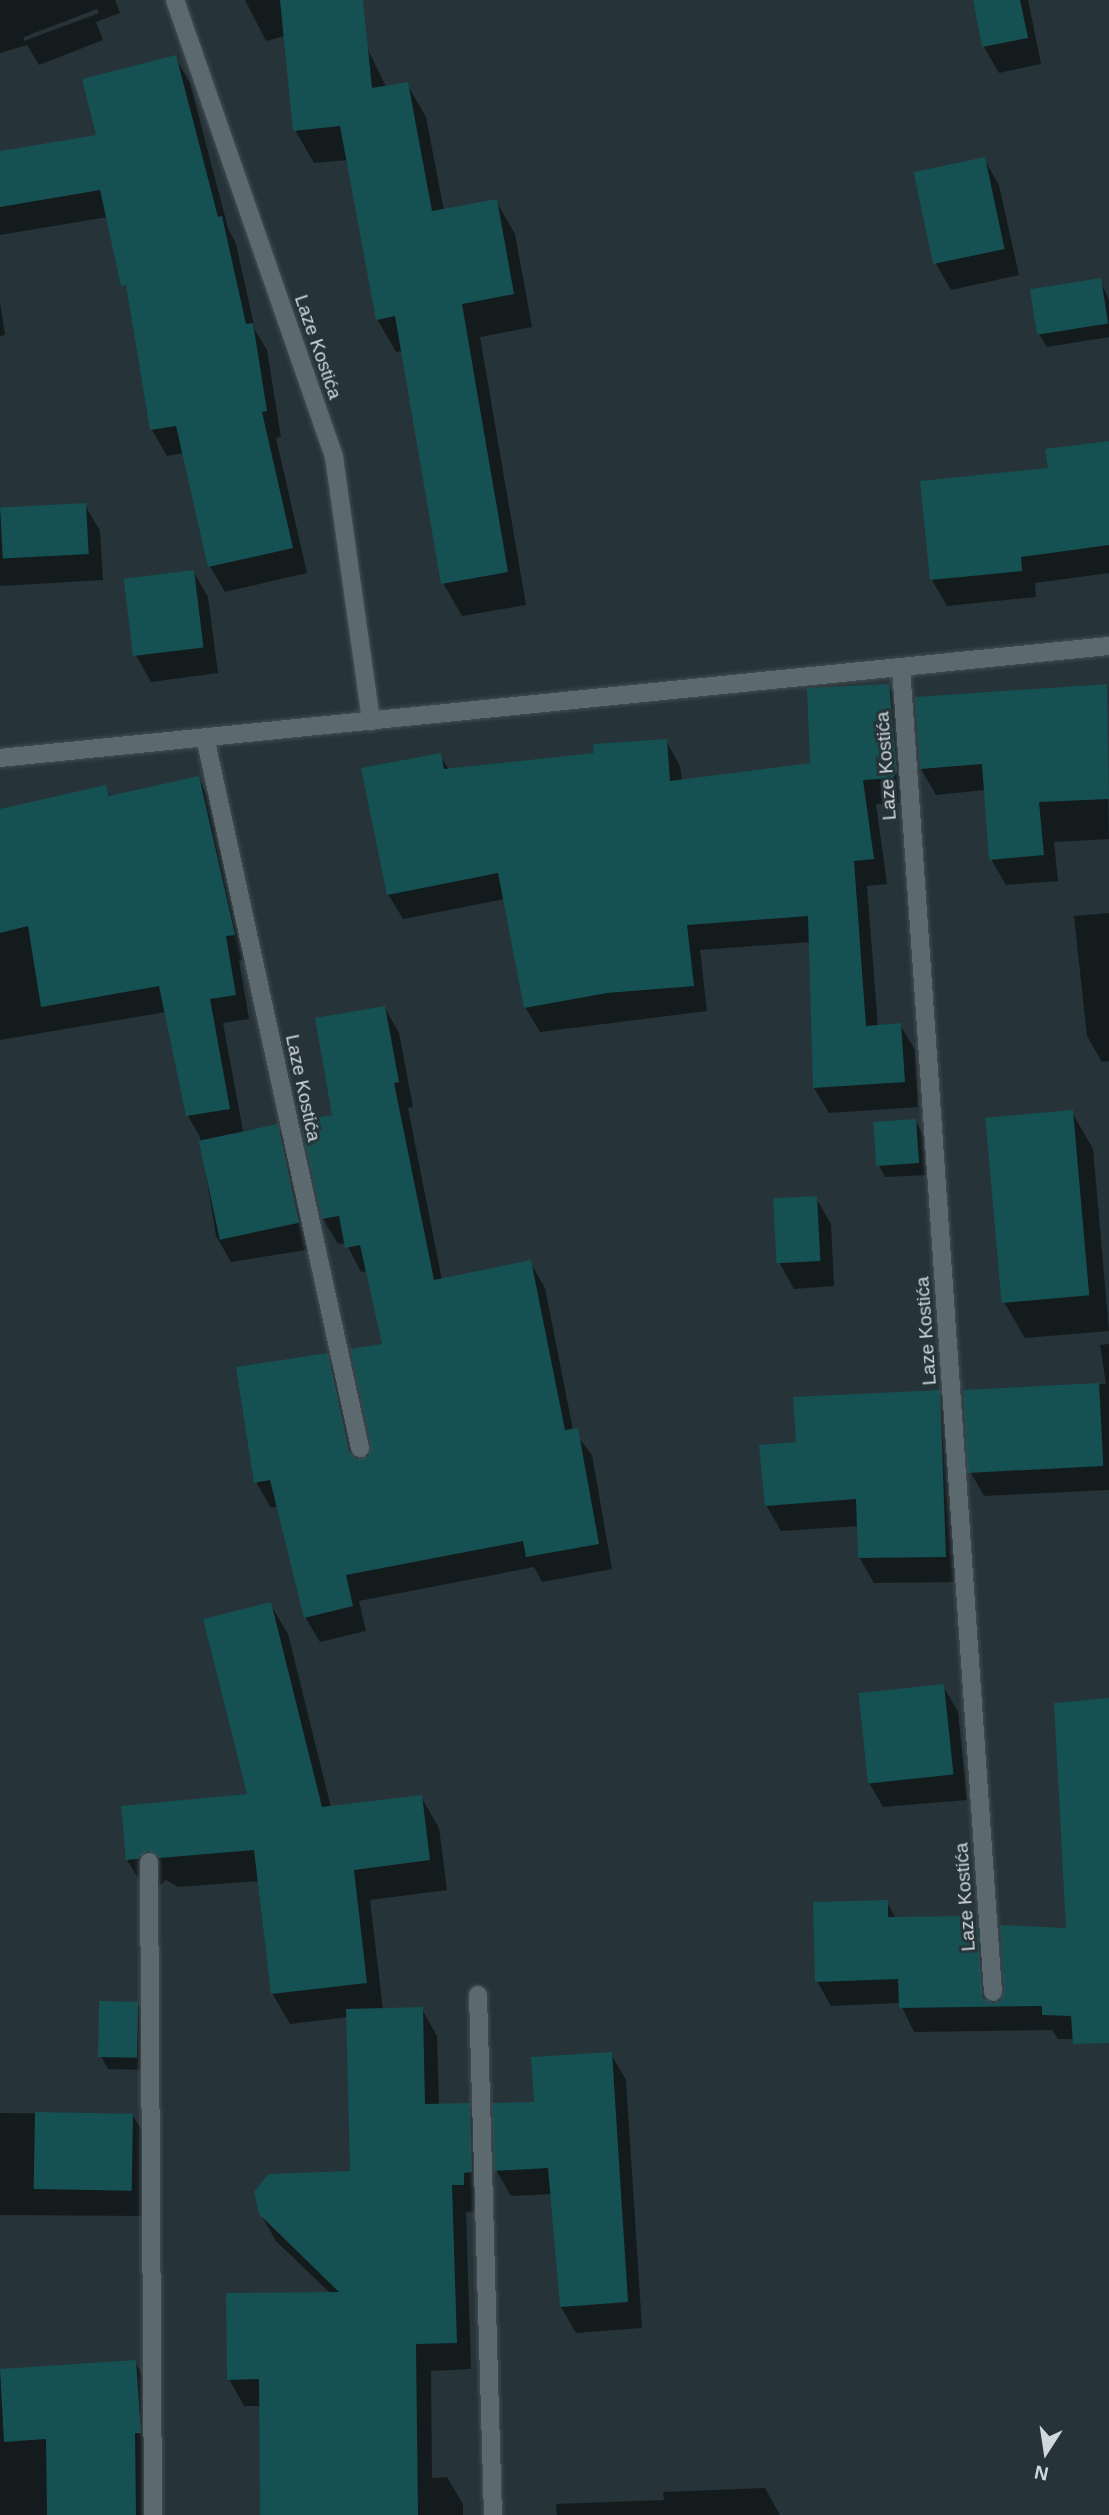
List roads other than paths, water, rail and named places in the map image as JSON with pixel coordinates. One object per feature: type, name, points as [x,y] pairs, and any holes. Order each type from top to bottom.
[{"type":"street","name":"Laze Kostića","points":[[176,0],[334,457],[371,721]]},
{"type":"street","points":[[0,758],[1109,646]]},
{"type":"street","name":"Laze Kostića","points":[[901,667],[993,1992]]},
{"type":"street","name":"Laze Kostića","points":[[205,737],[359,1448]]},
{"type":"street","points":[[149,1862],[153,2515]]},
{"type":"street","points":[[478,1995],[493,2515]]}]
